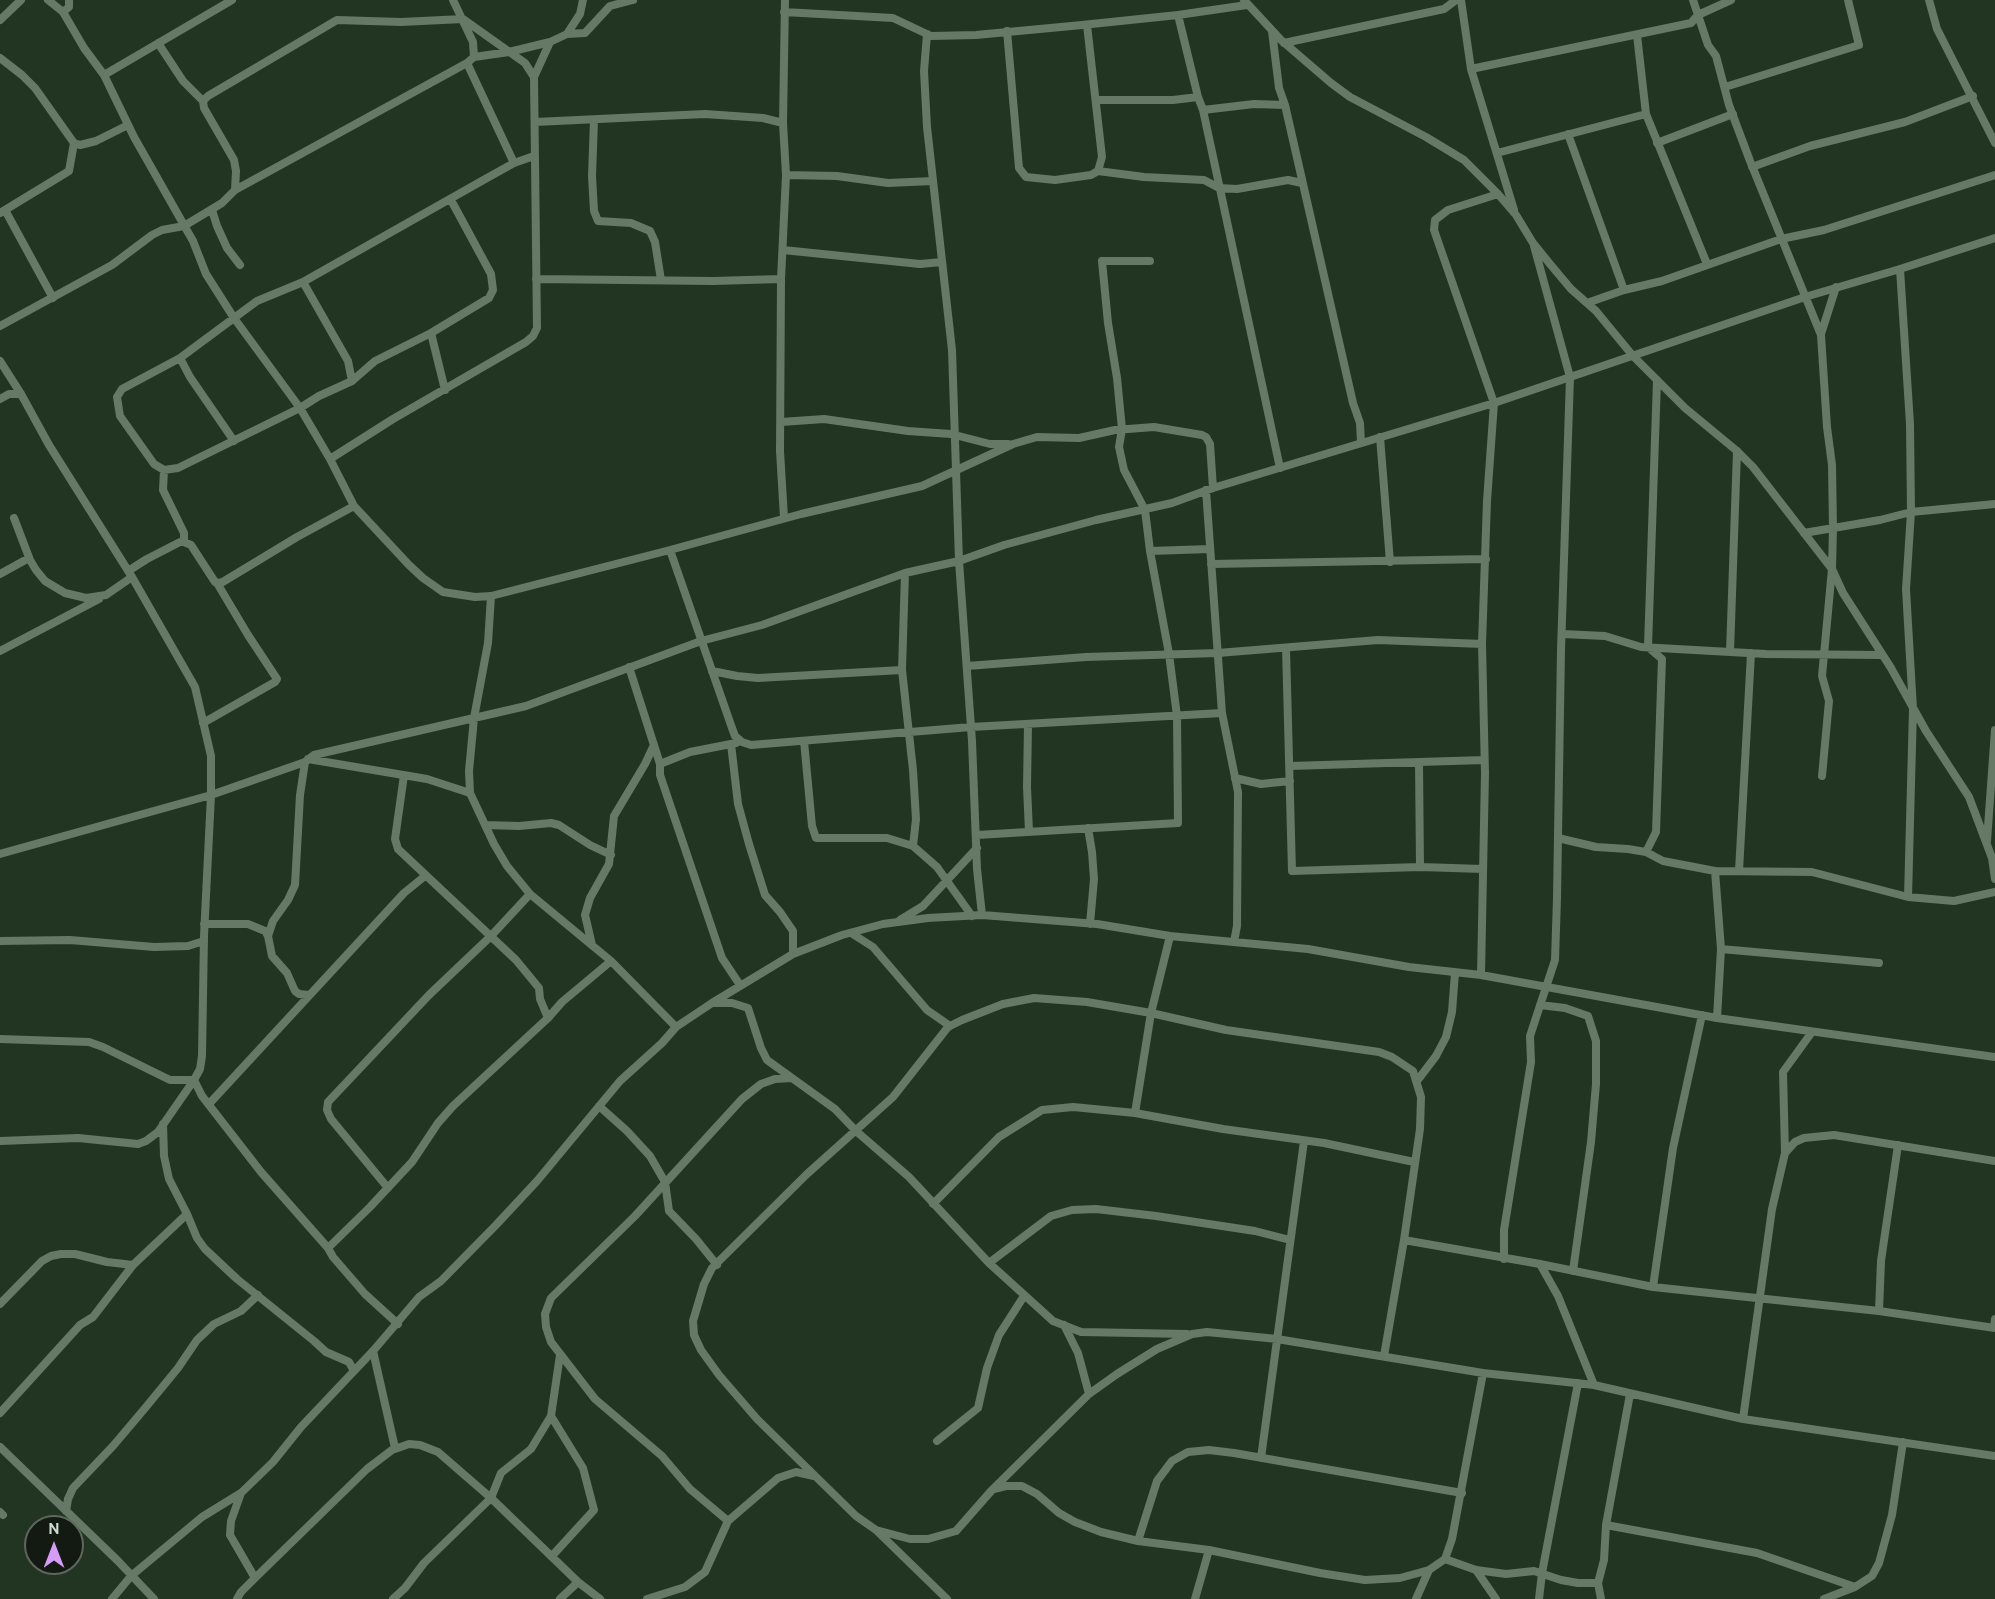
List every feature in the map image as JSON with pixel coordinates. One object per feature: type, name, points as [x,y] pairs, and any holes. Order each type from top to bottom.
[{"type":"street","points":[[0,20],[21,0]]},
{"type":"street","points":[[48,0],[63,12],[84,48],[104,75],[128,125],[193,241],[206,274],[234,318],[300,408],[354,506],[409,565],[443,592],[467,596],[491,596],[784,518],[922,486],[1013,444],[1037,437],[1079,438],[1122,429],[1154,427],[1195,433],[1206,437],[1210,444],[1210,549],[1222,713],[1238,792],[1237,915],[1234,942]]},
{"type":"street","points":[[63,12],[69,7],[69,0]]},
{"type":"street","points":[[104,75],[232,0]]},
{"type":"street","points":[[453,0],[473,42],[471,60],[514,163]]},
{"type":"street","points":[[567,34],[580,14],[583,0]]},
{"type":"street","points":[[0,326],[112,265],[152,234],[184,226],[222,203],[235,190],[471,60],[550,42],[567,34],[585,33],[610,6],[633,0]]},
{"type":"street","points":[[784,0],[783,123],[786,175],[781,279],[780,451],[784,518]]},
{"type":"street","points":[[1284,43],[1444,9],[1458,0],[1471,69],[1516,215]]},
{"type":"street","points":[[1693,0],[1708,45],[1716,56],[1752,167],[1821,335],[1832,465],[1833,528],[1832,569],[1822,676],[1830,701],[1822,776]]},
{"type":"street","points":[[1471,69],[1691,23],[1698,15],[1731,0]]},
{"type":"street","points":[[1725,87],[1859,45],[1848,0]]},
{"type":"street","points":[[1929,0],[1937,29],[1995,143]]},
{"type":"street","points":[[784,12],[893,18],[931,36],[976,35],[1088,25],[1178,15],[1246,2],[1284,43],[1350,97],[1464,160],[1516,215],[1533,243],[1571,290],[1587,303],[1633,356],[1685,408],[1753,467],[1832,569],[1843,593],[1969,797],[1992,858],[1995,879]]},
{"type":"street","points":[[1178,15],[1203,110],[1280,468]]},
{"type":"street","points":[[203,101],[337,20],[401,22],[463,19],[525,63],[534,77]]},
{"type":"street","points":[[1088,25],[1102,157],[1098,171]]},
{"type":"street","points":[[1007,31],[1019,168],[1026,177],[1055,180],[1090,175],[1098,171],[1144,177],[1204,180],[1219,188],[1237,189],[1288,180],[1302,183]]},
{"type":"street","points":[[1272,31],[1279,88],[1285,105],[1353,403],[1360,423],[1361,442]]},
{"type":"street","points":[[927,34],[925,83],[927,127],[952,350],[959,561],[982,915]]},
{"type":"street","points":[[1636,35],[1646,114],[1707,264]]},
{"type":"street","points":[[330,459],[533,336],[537,328],[534,77],[550,42]]},
{"type":"street","points":[[158,43],[183,81],[203,101],[204,108],[234,160],[235,190]]},
{"type":"street","points":[[0,58],[35,88],[74,143],[80,145],[96,141],[128,125]]},
{"type":"street","points":[[1752,167],[1810,146],[1905,122],[1973,96]]},
{"type":"street","points":[[1096,100],[1173,100],[1198,97]]},
{"type":"street","points":[[1203,110],[1254,104],[1285,105]]},
{"type":"street","points":[[535,122],[705,114],[763,118],[783,123]]},
{"type":"street","points":[[1497,153],[1646,114]]},
{"type":"street","points":[[1657,143],[1733,114]]},
{"type":"street","points":[[594,120],[592,176],[594,211],[598,220],[631,223],[650,231],[656,242],[661,280]]},
{"type":"street","points":[[1568,134],[1624,290]]},
{"type":"street","points":[[54,298],[2,211],[69,171],[74,143]]},
{"type":"street","points":[[451,200],[491,274],[494,290],[489,298],[431,333],[375,361],[352,381],[234,441],[178,468],[165,470],[154,464],[120,416],[117,397],[122,389],[180,358],[256,301],[303,282],[514,163],[534,156]]},
{"type":"street","points":[[786,175],[837,176],[888,183],[933,181]]},
{"type":"street","points":[[1587,303],[1624,290],[1662,281],[1781,239],[1824,230],[1995,175]]},
{"type":"street","points":[[1481,975],[1484,760],[1482,644],[1486,501],[1494,403],[1434,230],[1435,220],[1448,210],[1498,194]]},
{"type":"street","points":[[212,210],[227,248],[240,265]]},
{"type":"street","points":[[0,854],[211,795],[307,760],[314,755],[526,706],[701,641],[762,625],[905,573],[959,561],[1004,545],[1096,520],[1145,510],[1494,403],[1805,297],[1995,238]]},
{"type":"street","points":[[1504,1258],[1504,1230],[1531,1062],[1530,1036],[1555,960],[1570,377],[1533,243]]},
{"type":"street","points":[[783,250],[909,264],[942,262]]},
{"type":"street","points":[[977,834],[1178,823],[1177,716],[1169,654],[1150,551],[1145,510],[1124,470],[1119,447],[1122,429],[1102,261],[1150,261]]},
{"type":"street","points":[[1900,269],[1910,424],[1911,512],[1906,589],[1913,709],[1908,897]]},
{"type":"street","points":[[536,279],[713,281],[781,279]]},
{"type":"street","points":[[303,282],[348,361],[352,381]]},
{"type":"street","points":[[1821,335],[1836,287]]},
{"type":"street","points":[[431,333],[445,390]]},
{"type":"street","points":[[180,358],[189,377],[234,441]]},
{"type":"street","points":[[0,361],[130,574],[195,687],[211,756],[204,924],[202,1056],[200,1069],[194,1080],[153,1137],[138,1144],[78,1138],[0,1141]]},
{"type":"street","points":[[1648,647],[1657,380]]},
{"type":"street","points":[[0,399],[9,394],[21,394]]},
{"type":"street","points":[[781,422],[824,419],[955,435],[990,444],[1013,444]]},
{"type":"street","points":[[1380,437],[1390,562]]},
{"type":"street","points":[[1730,652],[1737,451]]},
{"type":"street","points":[[165,470],[163,490],[184,533],[184,542]]},
{"type":"street","points":[[1804,533],[1880,520],[1911,512],[1995,504]]},
{"type":"street","points":[[218,583],[354,506]]},
{"type":"street","points":[[14,518],[29,558],[45,581],[65,592],[86,598],[106,595]]},
{"type":"street","points":[[0,651],[106,595],[147,558],[184,542],[191,545],[213,580],[218,583],[248,635],[277,675],[276,682],[203,723]]},
{"type":"street","points":[[1150,551],[1210,549]]},
{"type":"street","points":[[670,550],[735,736],[751,745],[971,727],[1222,713]]},
{"type":"street","points":[[0,574],[29,558]]},
{"type":"street","points":[[1211,564],[1486,560]]},
{"type":"street","points":[[905,573],[902,670],[914,790],[913,846]]},
{"type":"street","points":[[491,596],[488,643],[474,718],[469,771],[470,793],[507,866],[530,894],[611,961],[676,1027]]},
{"type":"street","points":[[1562,634],[1605,636],[1648,647],[1751,653],[1882,655]]},
{"type":"street","points":[[966,666],[1086,657],[1218,653],[1378,640],[1482,644]]},
{"type":"street","points":[[1646,852],[1656,832],[1662,659],[1648,647]]},
{"type":"street","points":[[1286,648],[1292,871],[1420,867],[1483,869]]},
{"type":"street","points":[[1739,871],[1751,653]]},
{"type":"street","points":[[629,667],[660,764],[660,775],[722,958],[740,985]]},
{"type":"street","points":[[712,671],[758,678],[902,670]]},
{"type":"street","points":[[1028,724],[1029,832]]},
{"type":"street","points":[[1987,845],[1995,730]]},
{"type":"street","points":[[804,741],[812,826],[816,838],[887,838],[913,846],[937,867],[972,916]]},
{"type":"street","points":[[660,764],[690,752],[742,742]]},
{"type":"street","points":[[731,744],[738,804],[746,834],[765,895],[793,931],[793,954]]},
{"type":"street","points":[[592,945],[586,923],[587,906],[611,855],[614,816],[654,745]]},
{"type":"street","points":[[307,760],[404,775],[445,784],[470,793]]},
{"type":"street","points":[[268,936],[273,921],[288,900],[295,885],[300,795],[307,760]]},
{"type":"street","points":[[1290,766],[1484,760]]},
{"type":"street","points":[[1419,762],[1420,867]]},
{"type":"street","points":[[404,775],[395,839],[401,854],[516,960],[539,988],[540,999],[548,1018]]},
{"type":"street","points":[[1235,777],[1261,784],[1290,781]]},
{"type":"street","points":[[485,825],[519,826],[551,823],[559,825],[590,845],[611,855]]},
{"type":"street","points":[[1088,828],[1094,879],[1090,924]]},
{"type":"street","points":[[1558,838],[1596,847],[1646,852],[1663,861],[1715,871],[1812,872],[1908,897],[1954,901],[1995,892]]},
{"type":"street","points":[[897,922],[923,906],[977,848]]},
{"type":"street","points":[[1715,871],[1721,949],[1717,1018]]},
{"type":"street","points":[[209,1104],[414,884],[425,876]]},
{"type":"street","points":[[388,1188],[331,1119],[327,1110],[328,1102],[429,995],[491,936],[530,894]]},
{"type":"street","points":[[112,1599],[131,1576],[202,1517],[242,1493],[273,1462],[300,1427],[373,1352],[419,1297],[441,1281],[537,1181],[620,1081],[676,1027],[793,954],[851,933],[897,922],[982,915],[1090,924],[1170,936],[1308,949],[1409,967],[1481,975],[1717,1018],[1995,1057]]},
{"type":"street","points":[[204,924],[248,924],[265,931],[272,956],[286,973],[295,991],[309,995]]},
{"type":"street","points":[[851,933],[873,947],[927,1010],[950,1026]]},
{"type":"street","points":[[1135,1113],[1151,1013],[1170,936]]},
{"type":"street","points":[[0,941],[70,940],[154,947],[188,946],[204,941]]},
{"type":"street","points":[[1721,949],[1879,963]]},
{"type":"street","points":[[328,1248],[412,1162],[438,1123],[453,1106],[548,1018],[562,1002],[611,961]]},
{"type":"street","points":[[1417,1081],[1436,1056],[1446,1037],[1452,1012],[1455,973]]},
{"type":"street","points":[[947,1599],[876,1530],[856,1516],[757,1419],[719,1375],[697,1342],[693,1327],[695,1311],[704,1284],[717,1265],[807,1174],[896,1094],[950,1026],[1003,1004],[1034,998],[1088,1002],[1226,1030],[1379,1052],[1402,1062],[1413,1071],[1417,1081],[1421,1097],[1421,1112],[1404,1240],[1384,1356]]},
{"type":"street","points":[[712,1003],[732,1003],[748,1008],[767,1060],[835,1109],[856,1131],[909,1177],[989,1263],[1024,1296],[1053,1321],[1081,1332],[1192,1334],[1207,1332],[1277,1339],[1484,1373],[1594,1385],[1743,1419],[1995,1456]]},
{"type":"street","points":[[1540,1005],[1565,1008],[1588,1016],[1596,1041],[1596,1084],[1591,1142],[1573,1271]]},
{"type":"street","points":[[1653,1287],[1673,1148],[1702,1015]]},
{"type":"street","points":[[1743,1419],[1772,1209],[1785,1153],[1783,1072],[1812,1032]]},
{"type":"street","points":[[0,1039],[89,1042],[170,1080],[194,1080]]},
{"type":"street","points":[[728,1521],[690,1489],[662,1456],[595,1399],[551,1342],[545,1314],[551,1298],[635,1216],[742,1099],[761,1084],[775,1079],[791,1078]]},
{"type":"street","points":[[194,1080],[202,1096],[248,1157],[365,1294],[398,1324]]},
{"type":"street","points":[[599,1106],[650,1156],[665,1182],[669,1211],[717,1265]]},
{"type":"street","points":[[933,1204],[999,1137],[1042,1110],[1073,1107],[1135,1113],[1223,1129],[1336,1145],[1414,1162]]},
{"type":"street","points":[[163,1124],[169,1179],[188,1214],[197,1238],[205,1249],[237,1279],[327,1352],[349,1362],[354,1371]]},
{"type":"street","points":[[1785,1153],[1794,1142],[1834,1135],[1995,1161]]},
{"type":"street","points":[[1261,1458],[1304,1141]]},
{"type":"street","points":[[1879,1311],[1881,1261],[1898,1144]]},
{"type":"street","points":[[989,1263],[1051,1216],[1072,1210],[1096,1209],[1167,1218],[1255,1231],[1290,1240]]},
{"type":"street","points":[[0,1413],[80,1325],[93,1317],[133,1265],[188,1214]]},
{"type":"street","points":[[1404,1240],[1540,1263],[1653,1287],[1879,1311],[1994,1328],[1995,1319]]},
{"type":"street","points":[[0,1304],[42,1261],[51,1256],[75,1254],[107,1262],[133,1265]]},
{"type":"street","points":[[1540,1263],[1558,1296],[1594,1385]]},
{"type":"street","points":[[66,1511],[73,1488],[114,1446],[140,1415],[178,1368],[197,1340],[214,1324],[241,1311],[258,1295]]},
{"type":"street","points":[[937,1441],[978,1408],[987,1368],[999,1335],[1024,1296]]},
{"type":"street","points":[[1064,1325],[1078,1353],[1089,1394]]},
{"type":"street","points":[[876,1530],[910,1539],[928,1539],[944,1536],[956,1530],[1089,1394],[1157,1349],[1192,1334]]},
{"type":"street","points":[[373,1352],[395,1448]]},
{"type":"street","points":[[393,1599],[405,1588],[424,1563],[491,1498],[501,1473],[531,1449],[551,1416],[560,1355]]},
{"type":"street","points":[[993,1490],[1006,1486],[1022,1486],[1037,1494],[1059,1513],[1075,1522],[1101,1532],[1138,1541],[1209,1550],[1269,1564],[1365,1580],[1400,1578],[1429,1570],[1445,1559],[1462,1493],[1484,1373]]},
{"type":"street","points":[[1539,1599],[1578,1383]]},
{"type":"street","points":[[1601,1599],[1598,1583],[1604,1560],[1606,1525],[1630,1394]]},
{"type":"street","points":[[551,1416],[583,1468],[594,1510],[552,1556]]},
{"type":"street","points":[[1824,1599],[1856,1587],[1872,1576],[1879,1563],[1892,1515],[1903,1442]]},
{"type":"street","points":[[237,1599],[241,1592],[367,1469],[395,1448],[409,1444],[420,1445],[438,1452],[491,1498],[578,1582],[600,1599]]},
{"type":"street","points":[[0,1447],[154,1599]]},
{"type":"street","points":[[1138,1541],[1153,1490],[1163,1471],[1172,1461],[1188,1452],[1209,1450],[1462,1493]]},
{"type":"street","points":[[647,1599],[685,1587],[705,1572],[728,1521],[778,1478],[787,1473],[806,1473],[818,1478]]},
{"type":"street","points":[[242,1493],[231,1521],[230,1535],[255,1578]]},
{"type":"street","points":[[1606,1525],[1757,1553],[1856,1587]]},
{"type":"street","points":[[1195,1599],[1209,1550]]},
{"type":"street","points":[[1445,1559],[1476,1570],[1506,1574],[1534,1571],[1561,1580],[1598,1583]]},
{"type":"street","points":[[1416,1599],[1429,1570]]},
{"type":"street","points":[[1476,1570],[1496,1599]]},
{"type":"street","points":[[560,1599],[578,1582]]}]
